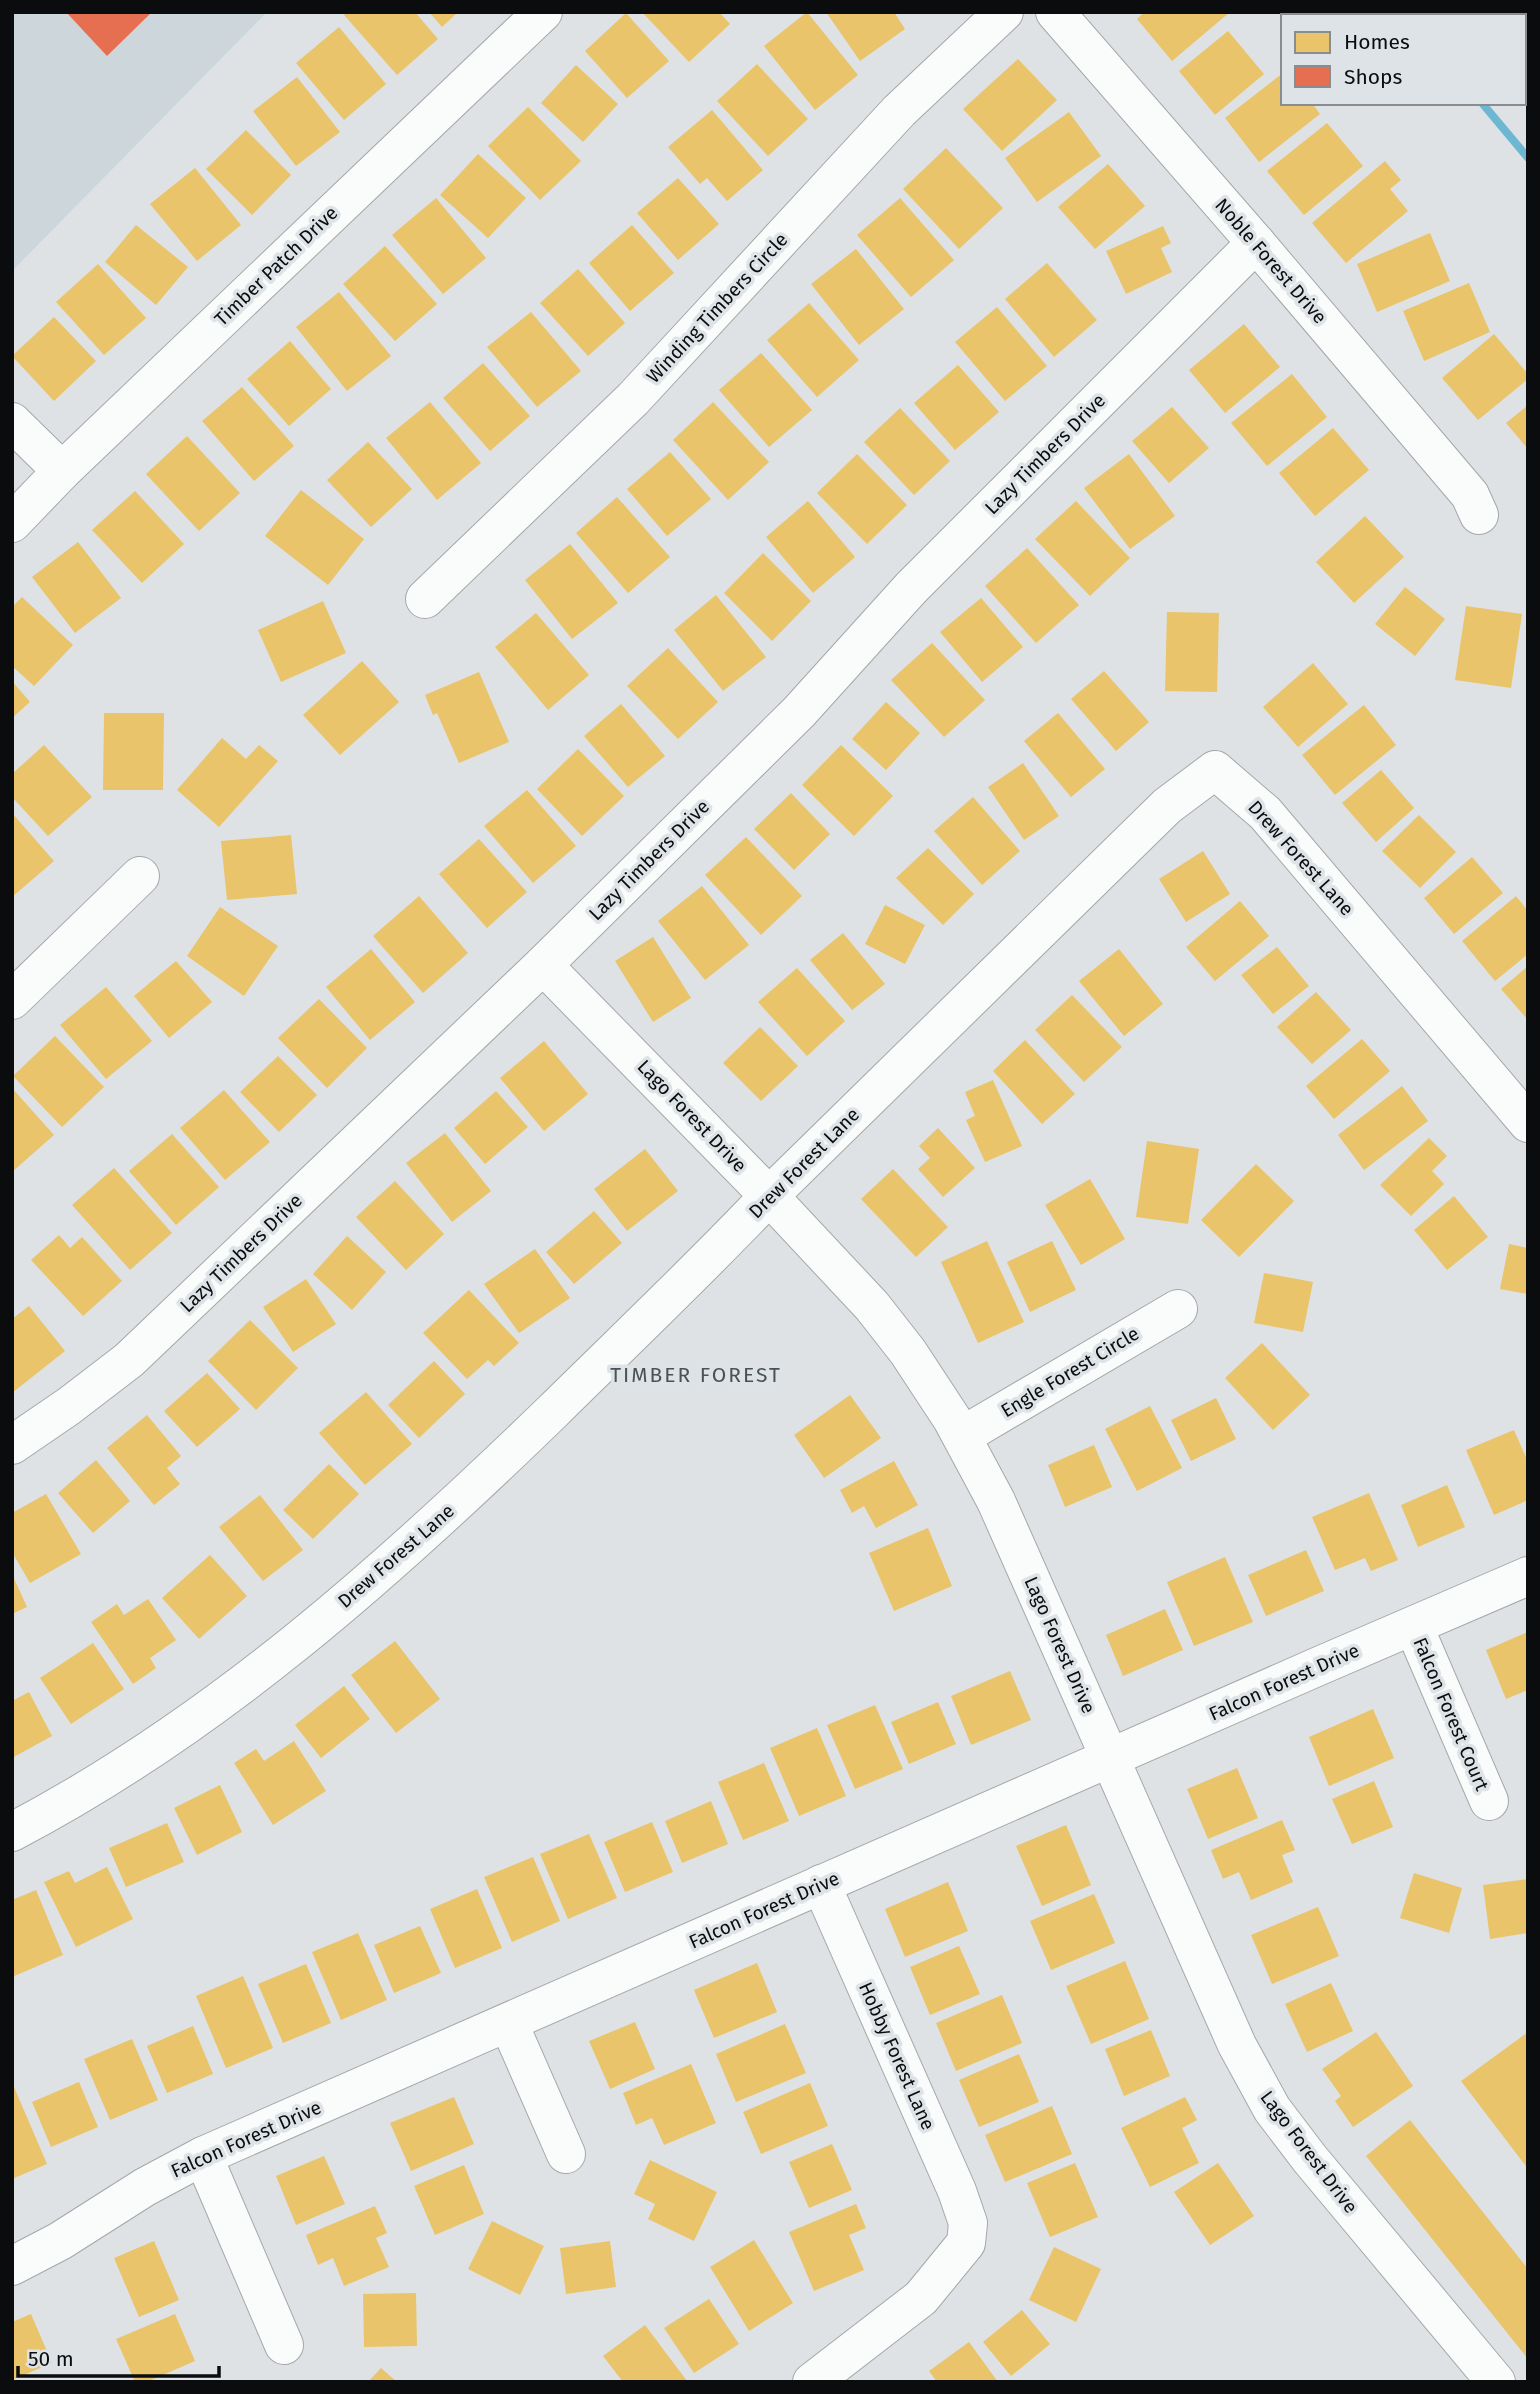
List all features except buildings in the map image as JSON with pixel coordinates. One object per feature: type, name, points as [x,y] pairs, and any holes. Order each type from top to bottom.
[{"type":"street","name":"Timber Patch Drive","points":[[12,523],[62,471],[543,12]]},
{"type":"street","name":"Winding Timbers Circle","points":[[425,599],[633,399],[899,111],[1004,12]]},
{"type":"street","name":"Noble Forest Drive","points":[[1055,12],[1470,495],[1479,515]]},
{"type":"street","name":"Lazy Timbers Drive","points":[[12,1444],[69,1406],[129,1360],[543,965],[799,712],[911,588],[1256,243]]},
{"type":"street","points":[[12,422],[62,471]]},
{"type":"street","name":"Drew Forest Lane","points":[[12,1832],[151,1751],[242,1685],[358,1592],[464,1497],[706,1263],[769,1196],[1167,806],[1216,770],[1265,813],[1528,1123]]},
{"type":"street","points":[[12,1000],[139,876]]},
{"type":"street","name":"Lago Forest Drive","points":[[543,965],[769,1196],[872,1306],[908,1352],[962,1436],[996,1501],[1237,2045],[1272,2109],[1496,2382]]},
{"type":"street","name":"Engle Forest Circle","points":[[962,1436],[1178,1309]]},
{"type":"street","name":"Falcon Forest Drive","points":[[12,2266],[60,2242],[145,2186],[203,2157],[1319,1665],[1528,1576]]},
{"type":"street","name":"Falcon Forest Court","points":[[1413,1627],[1489,1801]]},
{"type":"street","name":"Hobby Forest Lane","points":[[811,2382],[921,2298],[966,2243],[968,2229],[957,2191],[821,1884]]},
{"type":"street","points":[[509,2024],[566,2154]]},
{"type":"street","points":[[203,2157],[284,2345]]},
{"type":"shaded area","points":[[12,12],[267,12],[12,271]]},
{"type":"waterway","points":[[1484,105],[1528,158]]},
{"type":"district","name":"TIMBER FOREST","points":[[696,1375]]}]
